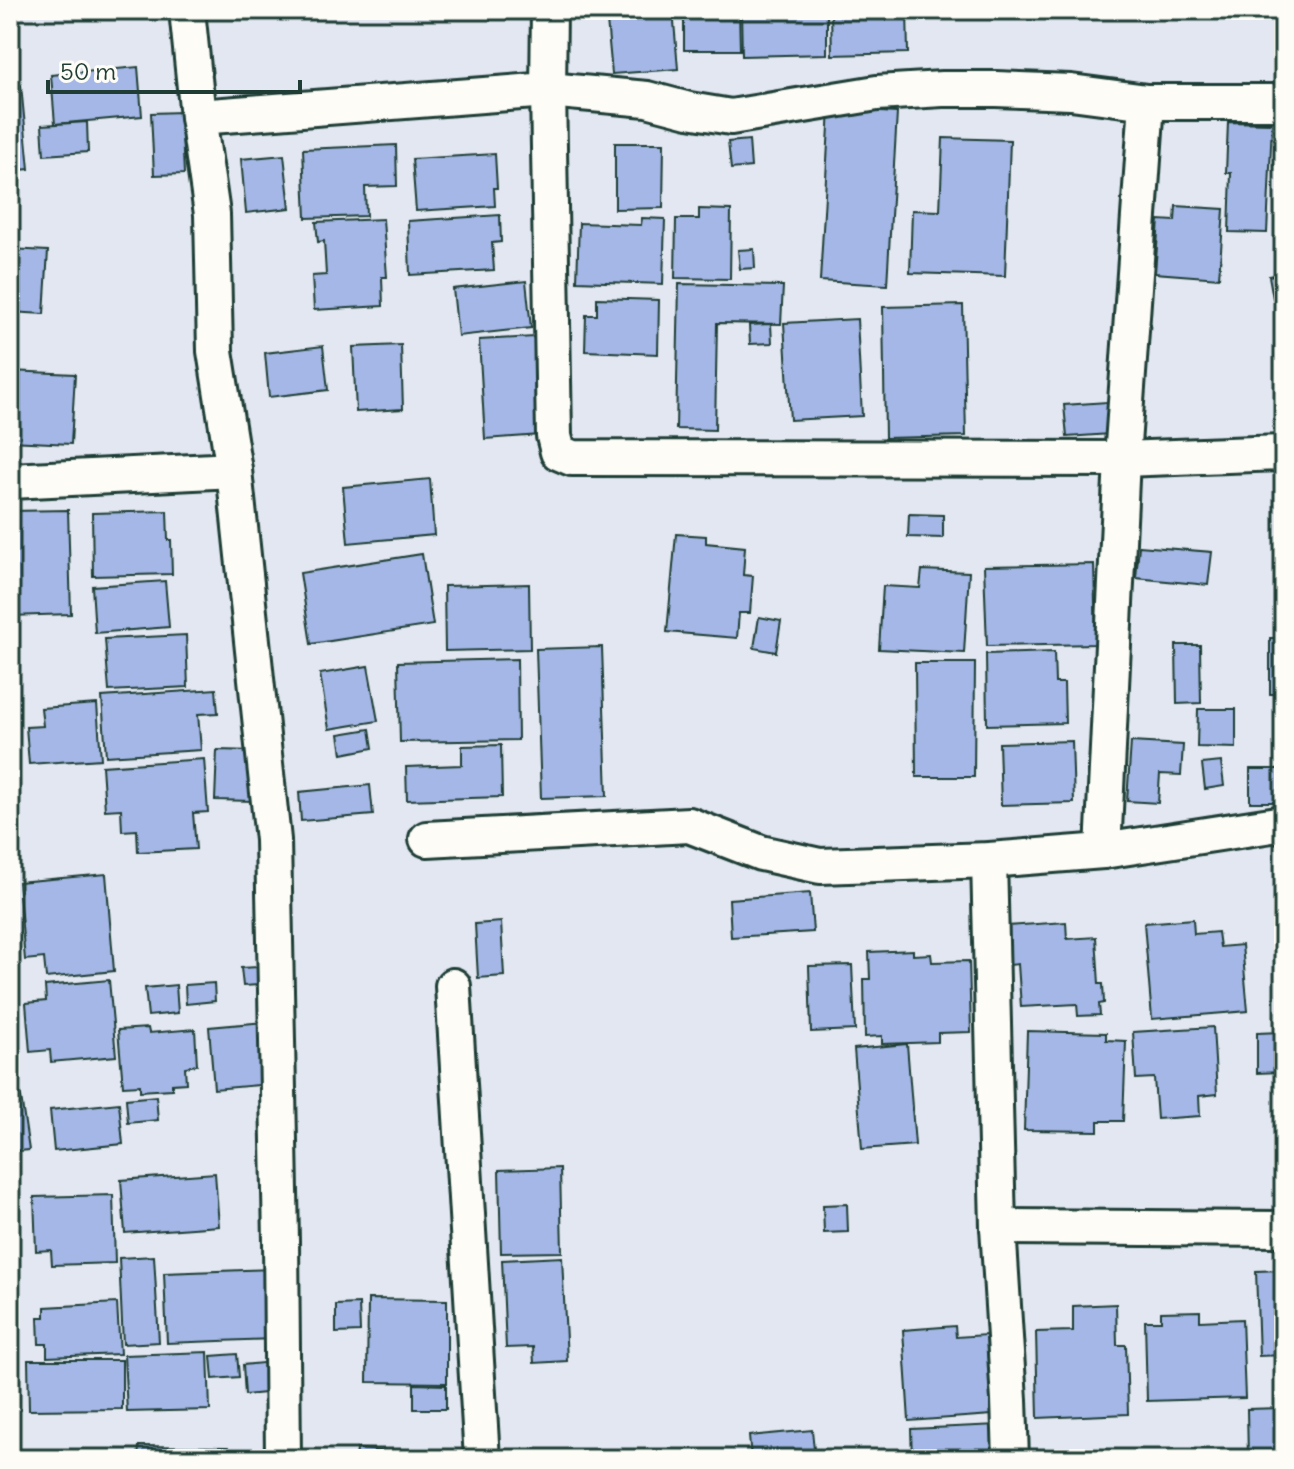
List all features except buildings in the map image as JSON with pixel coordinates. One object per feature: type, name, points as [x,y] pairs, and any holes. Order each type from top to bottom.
[{"type":"street","points":[[187,10],[212,214],[215,351],[234,470],[273,840],[283,1459]]},
{"type":"street","points":[[549,10],[554,436],[558,452],[572,458],[1122,459],[1284,453]]},
{"type":"street","points":[[198,117],[548,90],[647,99],[731,117],[877,93],[942,89],[1071,92],[1147,102],[1284,102]]},
{"type":"street","points":[[1103,851],[1122,459],[1147,102]]},
{"type":"street","points":[[10,481],[234,470]]},
{"type":"street","points":[[427,839],[689,825],[761,853],[820,866],[989,860],[1103,851],[1284,823]]},
{"type":"street","points":[[989,860],[998,1227],[1011,1459]]},
{"type":"street","points":[[453,986],[482,1459]]},
{"type":"street","points":[[998,1227],[1284,1229]]}]
